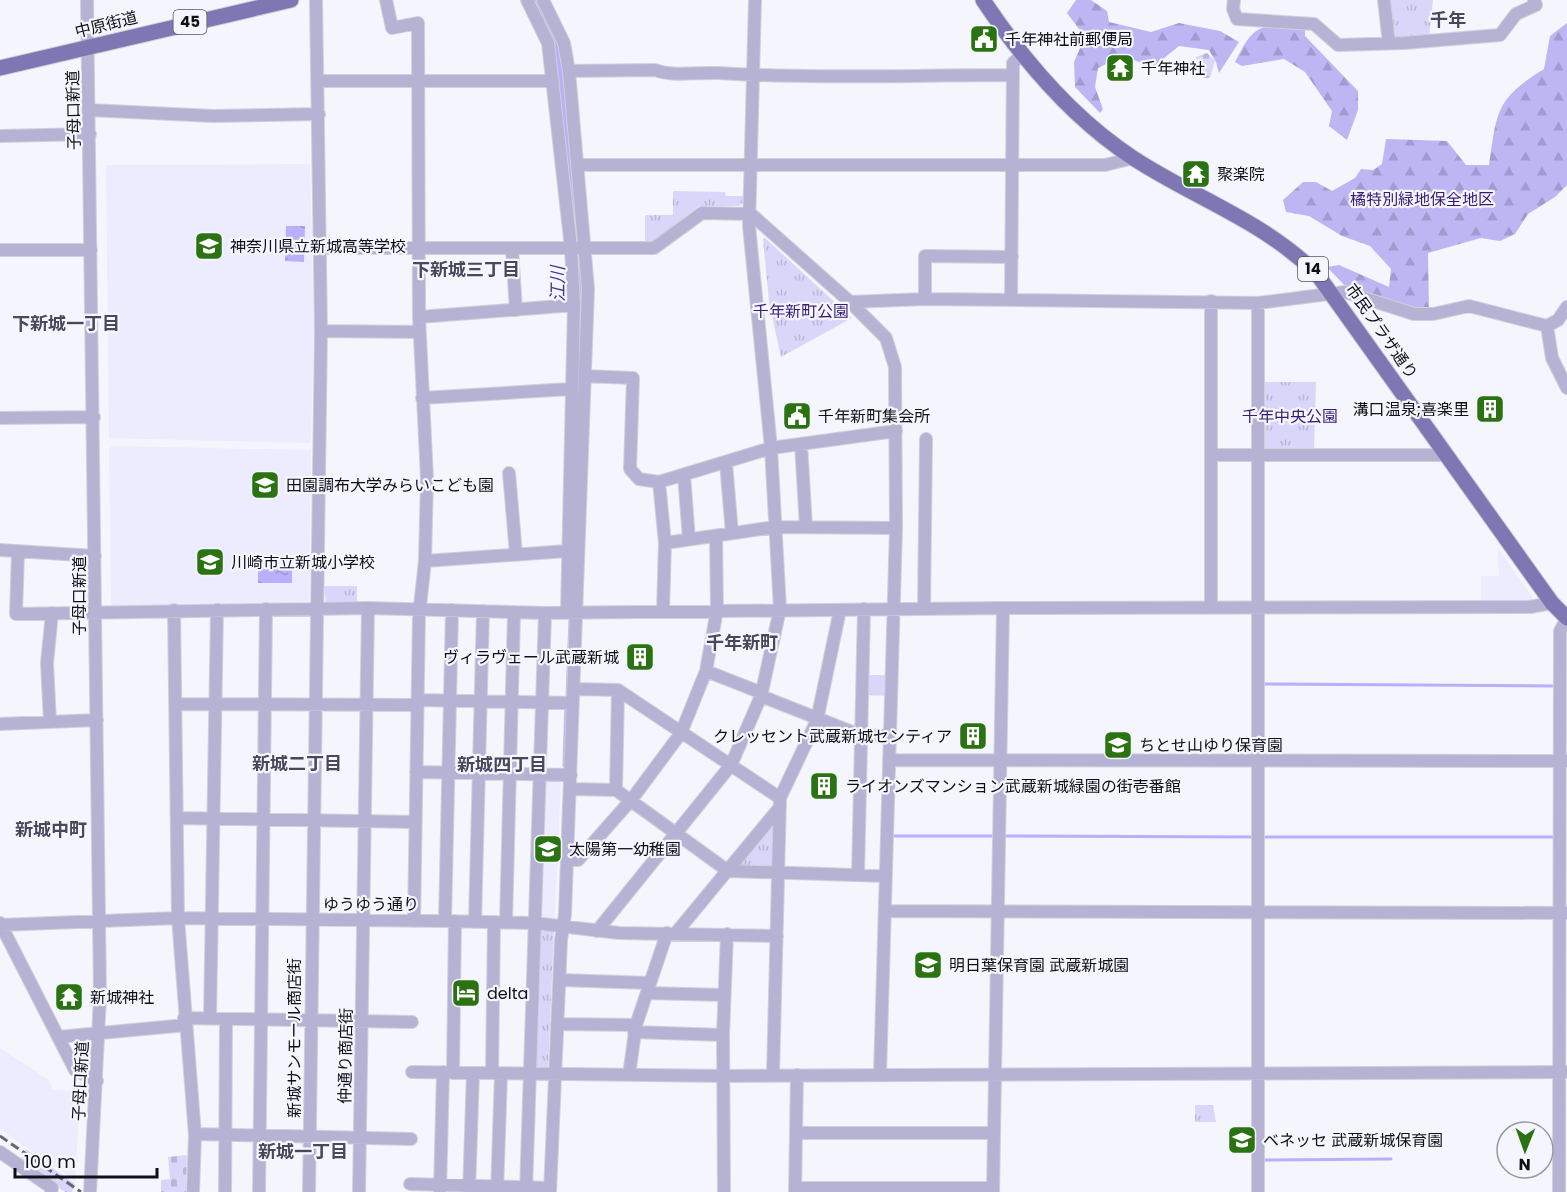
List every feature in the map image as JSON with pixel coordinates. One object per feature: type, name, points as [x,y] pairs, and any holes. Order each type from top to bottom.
[{"type":"main road","name":"中原街道","points":[[0,68],[291,0]]},
{"type":"main road","name":"市民プラザ通り","points":[[983,0],[1022,55],[1061,98],[1132,158],[1261,228],[1299,256],[1334,294],[1552,603],[1567,618]]},
{"type":"street","name":"子母口新道","points":[[87,0],[99,920],[99,1034],[90,1188]]},
{"type":"street","name":"新城サンモール商店街","points":[[309,1192],[321,331],[316,0]]},
{"type":"street","points":[[386,0],[392,28],[418,23],[418,317],[426,478],[425,561],[420,609],[414,921]]},
{"type":"street","points":[[410,1184],[440,1189],[550,1190],[570,789],[577,384],[570,248],[553,81],[548,43],[527,0]]},
{"type":"street","points":[[543,0],[564,43],[569,71],[588,289],[577,384],[567,551],[572,611]]},
{"type":"street","points":[[597,931],[678,834],[731,765],[762,695],[780,609],[771,448],[749,226],[755,0]]},
{"type":"street","points":[[1234,0],[1233,9],[1237,19],[1314,24],[1338,45],[1389,44],[1500,35],[1516,15],[1536,5],[1534,0]]},
{"type":"street","points":[[1384,0],[1389,44]]},
{"type":"street","points":[[1011,300],[1012,75],[1013,63],[1022,55]]},
{"type":"street","points":[[569,71],[655,70],[668,75],[689,72],[753,75],[1012,75]]},
{"type":"street","points":[[318,81],[553,81]]},
{"type":"street","points":[[89,110],[213,116],[319,114]]},
{"type":"street","points":[[0,136],[90,134]]},
{"type":"street","points":[[578,165],[1105,165],[1132,158]]},
{"type":"street","points":[[319,248],[654,248],[702,213],[751,214],[850,302],[886,338],[895,367],[896,528],[880,1075]]},
{"type":"street","points":[[512,249],[516,310]]},
{"type":"street","points":[[0,250],[91,250]]},
{"type":"street","points":[[925,299],[925,256],[1012,257]]},
{"type":"street","points":[[850,302],[925,299],[1258,303],[1345,292],[1414,314],[1433,314],[1469,306],[1547,326],[1558,320],[1567,307]]},
{"type":"street","points":[[1211,301],[1211,607]]},
{"type":"street","points":[[1258,303],[1258,1192]]},
{"type":"street","points":[[418,317],[574,305]]},
{"type":"street","points":[[1547,326],[1552,358],[1567,388]]},
{"type":"street","points":[[321,331],[419,332]]},
{"type":"street","points":[[422,398],[633,378],[630,469],[639,479],[659,482],[771,448],[896,431]]},
{"type":"street","points":[[0,418],[93,417]]},
{"type":"street","points":[[924,609],[926,439]]},
{"type":"street","points":[[801,444],[806,527]]},
{"type":"street","points":[[1211,455],[1447,455]]},
{"type":"street","points":[[726,463],[732,533]]},
{"type":"street","points":[[509,473],[516,554]]},
{"type":"street","points":[[684,475],[689,539]]},
{"type":"street","points":[[659,482],[665,543],[663,610]]},
{"type":"street","points":[[665,543],[775,527],[896,528]]},
{"type":"street","points":[[567,859],[578,860],[632,799],[681,733],[706,671],[717,610],[717,536]]},
{"type":"street","points":[[0,550],[95,556]]},
{"type":"street","points":[[18,551],[16,614],[368,608],[545,612],[780,609],[1530,607],[1552,603]]},
{"type":"street","points":[[425,561],[567,551]]},
{"type":"street","name":"仲通り商店街","points":[[359,1192],[368,608]]},
{"type":"street","points":[[797,1075],[795,1190],[993,1190],[1003,608]]},
{"type":"street","points":[[259,1192],[266,609]]},
{"type":"street","points":[[858,875],[864,609]]},
{"type":"street","points":[[174,610],[178,918],[195,1134],[193,1192]]},
{"type":"street","points":[[210,1018],[217,610]]},
{"type":"street","points":[[440,1189],[448,1072],[452,610]]},
{"type":"street","points":[[629,1075],[635,1029],[648,988],[671,934],[728,871],[780,802],[817,720],[840,610]]},
{"type":"street","points":[[475,922],[483,611]]},
{"type":"street","points":[[497,1189],[500,922],[510,774],[514,612]]},
{"type":"street","points":[[526,1190],[545,612]]},
{"type":"street","points":[[50,722],[47,663],[52,613]]},
{"type":"street","points":[[1559,1192],[1563,1072],[1563,761],[1560,631],[1567,618]]},
{"type":"street","points":[[706,671],[817,720],[860,735],[890,736]]},
{"type":"street","points":[[573,689],[618,690],[731,765],[780,802]]},
{"type":"street","points":[[616,790],[618,690]]},
{"type":"street","points":[[176,704],[368,705],[450,701],[572,703]]},
{"type":"street","points":[[0,724],[96,720]]},
{"type":"street","points":[[889,760],[1563,761]]},
{"type":"street","points":[[416,772],[570,775]]},
{"type":"street","points":[[570,789],[616,790],[632,799],[728,871],[885,876]]},
{"type":"street","points":[[773,1075],[780,802]]},
{"type":"street","points":[[177,818],[415,822]]},
{"type":"street","points":[[885,911],[1563,913]]},
{"type":"street","name":"ゆうゆう通り","points":[[1,924],[178,918],[450,921],[534,923],[597,931],[777,936]]},
{"type":"street","points":[[1,924],[75,1070],[97,1081]]},
{"type":"street","points":[[724,1192],[723,1035],[727,934]]},
{"type":"street","points":[[560,980],[724,995]]},
{"type":"street","points":[[58,1037],[99,1034],[210,1018],[412,1022]]},
{"type":"street","points":[[225,1192],[226,1018]]},
{"type":"street","points":[[558,1024],[723,1035]]},
{"type":"street","points":[[412,1072],[723,1076],[1563,1072]]},
{"type":"street","points":[[469,1189],[473,1073]]},
{"type":"street","points":[[796,1133],[994,1133]]},
{"type":"street","points":[[195,1134],[411,1139]]},
{"type":"street","points":[[0,1152],[52,1188],[51,1192]]},
{"type":"street","points":[[90,1188],[102,1192]]},
{"type":"shaded area","name":"神奈川県立新城高等学校","points":[[310,164],[314,326],[311,443],[109,438],[106,165]]},
{"type":"shaded area","name":"川崎市立新城小学校","points":[[112,446],[311,450],[309,601],[306,604],[111,606],[109,449]]},
{"type":"shaded area","points":[[1497,547],[1533,598],[1532,602],[1481,602],[1481,576],[1499,576]]},
{"type":"shaded area","name":"太陽第一幼稚園","points":[[541,779],[561,779],[555,918],[537,918]]},
{"type":"shaded area","points":[[0,1048],[49,1080],[52,1090],[76,1091],[80,1098],[75,1181],[0,1129]]},
{"type":"green space","points":[[1076,0],[1091,0],[1107,11],[1109,22],[1151,32],[1179,23],[1220,31],[1239,42],[1219,73],[1209,50],[1179,46],[1153,67],[1123,56],[1098,68],[1095,87],[1103,109],[1100,113],[1075,87],[1074,62],[1085,37],[1067,13]]},
{"type":"green space","points":[[1387,0],[1433,0],[1429,37],[1394,39]]},
{"type":"green space","name":"橘特別緑地保全地区","points":[[1567,23],[1567,185],[1555,197],[1528,214],[1515,234],[1500,241],[1481,238],[1428,253],[1429,311],[1410,309],[1347,288],[1327,267],[1339,265],[1389,287],[1391,269],[1370,246],[1342,236],[1309,216],[1286,212],[1283,200],[1303,182],[1316,182],[1332,191],[1355,178],[1361,169],[1373,170],[1382,164],[1386,139],[1447,141],[1466,165],[1489,165],[1494,132],[1501,108],[1516,89],[1544,69],[1550,36]]},
{"type":"green space","points":[[1266,27],[1305,28],[1305,36],[1358,91],[1358,110],[1347,140],[1329,126],[1332,111],[1305,72],[1284,59],[1242,66],[1235,62],[1251,36]]},
{"type":"green space","points":[[1207,53],[1215,61],[1210,78],[1204,78],[1196,57]]},
{"type":"green space","points":[[673,191],[725,192],[726,196],[744,196],[744,201],[739,206],[699,206],[653,242],[645,241],[645,215],[673,215]]},
{"type":"green space","name":"千年新町公園","points":[[765,238],[852,318],[781,357],[769,302],[763,239]]},
{"type":"green space","name":"千年中央公園","points":[[1265,382],[1316,382],[1314,450],[1265,449]]},
{"type":"green space","points":[[324,586],[357,586],[357,604],[326,603]]},
{"type":"green space","points":[[866,675],[889,675],[888,696],[866,695]]},
{"type":"green space","points":[[776,821],[775,868],[771,871],[736,865]]},
{"type":"green space","points":[[538,930],[554,931],[548,1071],[534,1070]]},
{"type":"green space","points":[[1195,1105],[1213,1105],[1216,1122],[1195,1122]]},
{"type":"green space","points":[[26,1149],[75,1184],[72,1192],[65,1192],[20,1160]]},
{"type":"green space","points":[[187,1155],[186,1192],[161,1192],[161,1180],[170,1179],[168,1157]]},
{"type":"water","points":[[286,226],[305,226],[304,262],[285,261]]},
{"type":"water","points":[[292,567],[292,583],[258,583],[258,568]]},
{"type":"waterway","name":"江川","points":[[535,0],[554,39],[558,60],[578,246],[579,305]]},
{"type":"waterway","points":[[567,698],[570,620]]},
{"type":"waterway","points":[[1265,684],[1555,686]]},
{"type":"waterway","points":[[564,766],[566,705]]},
{"type":"waterway","points":[[894,836],[995,836]]},
{"type":"waterway","points":[[1002,836],[1253,837]]},
{"type":"waterway","points":[[1260,837],[1556,837]]},
{"type":"waterway","points":[[1261,1160],[1391,1159]]},
{"type":"railway","points":[[0,1136],[81,1192]]},
{"type":"place","name":"千年神社前郵便局","points":[[984,39]]},
{"type":"place","name":"千年神社","points":[[1120,68]]},
{"type":"place","name":"聚楽院","points":[[1196,174]]},
{"type":"place","name":"神奈川県立新城高等学校","points":[[209,246]]},
{"type":"place","name":"溝口温泉;喜楽里","points":[[1490,409]]},
{"type":"place","name":"千年新町集会所","points":[[797,416]]},
{"type":"place","name":"田園調布大学みらいこども園","points":[[265,485]]},
{"type":"place","name":"川崎市立新城小学校","points":[[210,562]]},
{"type":"place","name":"ヴィラヴェール武蔵新城","points":[[640,657]]},
{"type":"place","name":"クレッセント武蔵新城センティア","points":[[973,736]]},
{"type":"place","name":"ちとせ山ゆり保育園","points":[[1118,745]]},
{"type":"place","name":"ライオンズマンション武蔵新城緑園の街壱番館","points":[[824,786]]},
{"type":"place","name":"太陽第一幼稚園","points":[[548,849]]},
{"type":"place","name":"明日葉保育園 武蔵新城園","points":[[928,965]]},
{"type":"place","name":"delta","points":[[466,993]]},
{"type":"place","name":"新城神社","points":[[69,997]]},
{"type":"place","name":"ベネッセ 武蔵新城保育園","points":[[1242,1140]]},
{"type":"district","name":"千年","points":[[1448,20]]},
{"type":"district","name":"下新城三丁目","points":[[466,270]]},
{"type":"district","name":"下新城一丁目","points":[[66,324]]},
{"type":"district","name":"千年新町","points":[[742,643]]},
{"type":"district","name":"新城二丁目","points":[[297,764]]},
{"type":"district","name":"新城四丁目","points":[[502,765]]},
{"type":"district","name":"新城中町","points":[[51,830]]},
{"type":"district","name":"新城一丁目","points":[[303,1152]]}]
